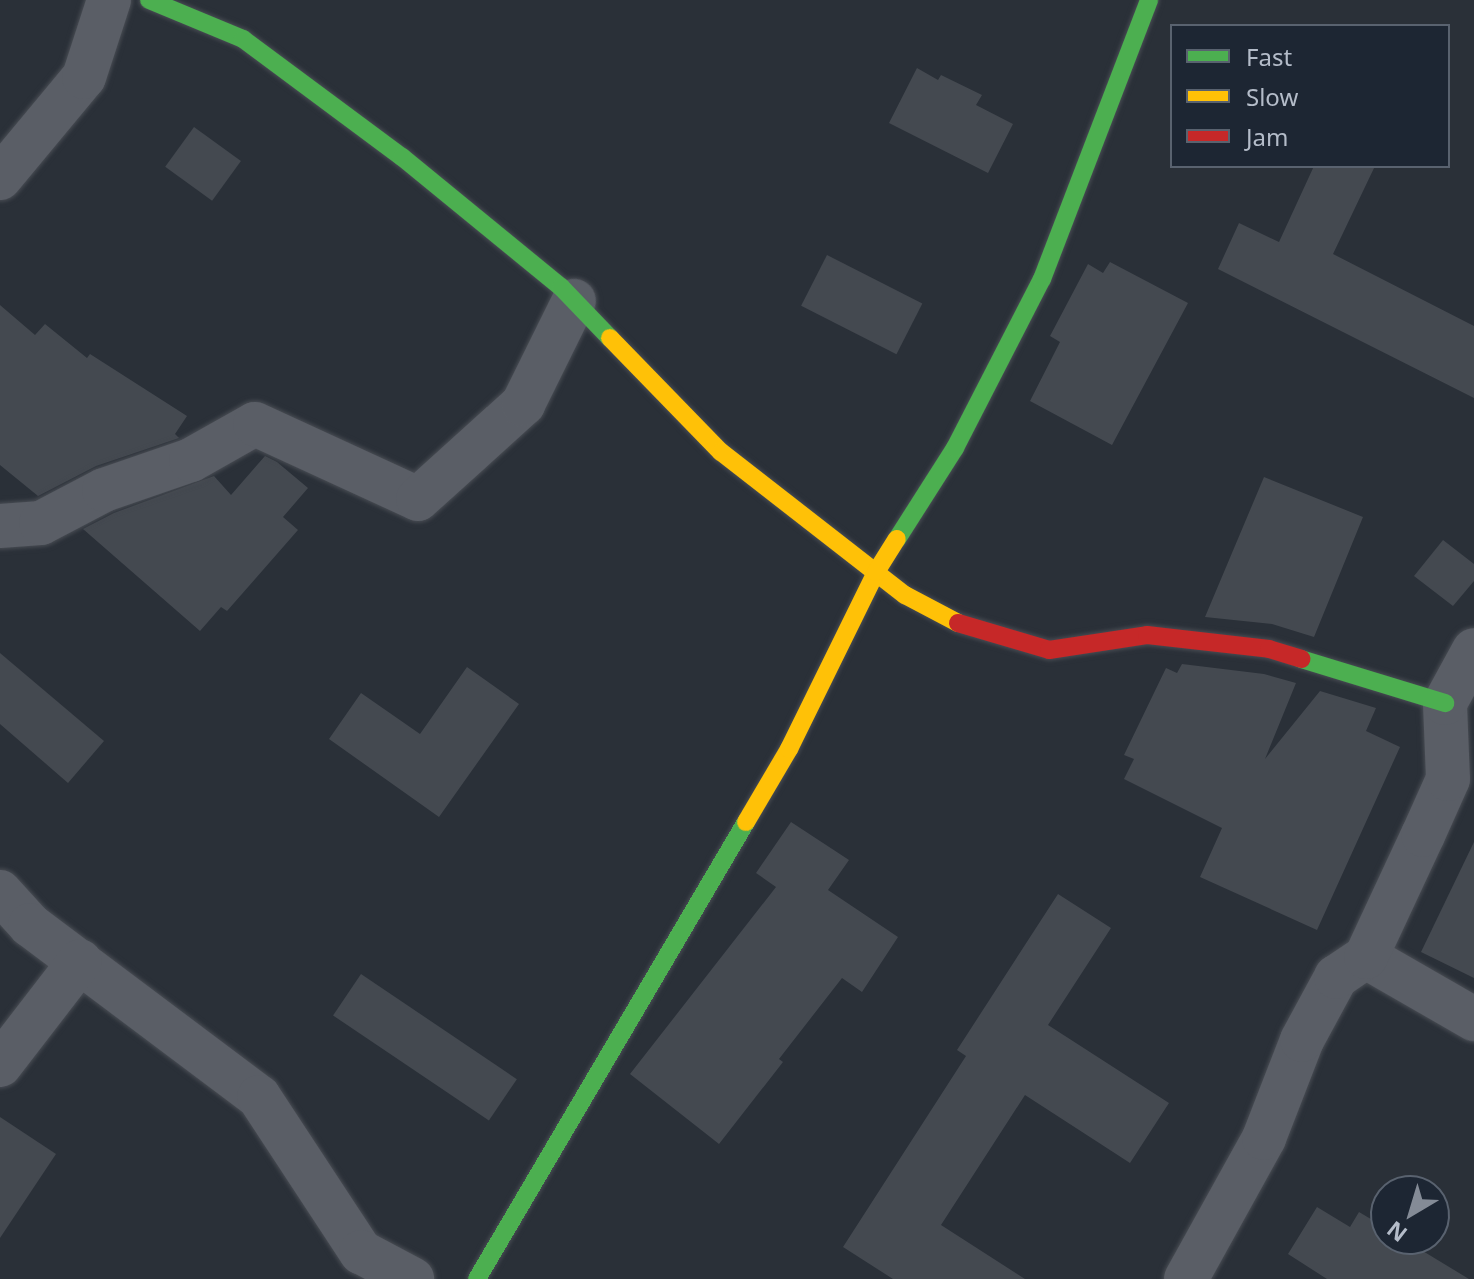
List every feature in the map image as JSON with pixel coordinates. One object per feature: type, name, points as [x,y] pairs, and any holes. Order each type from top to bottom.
[{"type":"street","points":[[0,178],[84,77],[109,0]]},
{"type":"street","points":[[149,0],[243,39],[402,157],[574,301],[721,452],[905,595],[965,626],[1049,650],[1147,635],[1269,649],[1445,703]]},
{"type":"street","points":[[477,1279],[789,749],[876,572],[955,448],[1042,279],[1149,0]]},
{"type":"street","points":[[0,526],[41,523],[104,490],[191,460],[255,424],[418,499],[523,404],[574,301]]},
{"type":"street","points":[[1186,1279],[1264,1138],[1302,1040],[1336,977],[1366,957],[1448,779],[1445,703],[1474,650]]},
{"type":"street","points":[[0,892],[30,925],[259,1097],[361,1252],[412,1279]]},
{"type":"street","points":[[1366,957],[1474,1019]]},
{"type":"street","points":[[0,1065],[80,961]]},
{"type":"building","points":[[917,68],[938,80],[941,75],[982,95],[976,105],[1013,124],[988,173],[889,123]]},
{"type":"building","points":[[194,127],[241,161],[212,201],[165,167]]},
{"type":"building","points":[[1313,168],[1374,168],[1333,254],[1474,326],[1474,398],[1218,269],[1239,223],[1279,242]]},
{"type":"building","points":[[827,255],[922,304],[896,354],[801,306]]},
{"type":"building","points":[[1110,262],[1188,303],[1112,445],[1030,401],[1060,342],[1050,336],[1088,264],[1103,273]]},
{"type":"building","points":[[0,305],[35,335],[45,324],[87,358],[90,354],[187,416],[175,434],[179,438],[96,466],[38,496],[0,465]]},
{"type":"building","points":[[265,456],[308,488],[283,517],[298,530],[227,611],[221,607],[200,631],[83,529],[114,513],[214,476],[231,495]]},
{"type":"building","points":[[1264,477],[1363,517],[1314,637],[1272,624],[1205,617]]},
{"type":"building","points":[[1443,540],[1474,564],[1474,581],[1453,606],[1414,576]]},
{"type":"building","points":[[0,653],[104,741],[68,783],[0,724]]},
{"type":"building","points":[[1182,664],[1264,674],[1296,683],[1265,759],[1320,691],[1376,708],[1366,731],[1400,747],[1317,930],[1200,877],[1222,828],[1124,779],[1134,759],[1124,755],[1166,668],[1177,673]]},
{"type":"building","points":[[467,667],[519,704],[439,817],[329,739],[361,693],[420,734]]},
{"type":"building","points":[[791,822],[849,860],[828,890],[898,937],[862,992],[842,978],[779,1059],[783,1062],[719,1144],[630,1074],[776,887],[756,873]]},
{"type":"building","points":[[1474,842],[1474,978],[1421,952]]},
{"type":"building","points":[[1058,894],[1111,928],[1048,1025],[1169,1103],[1130,1163],[1025,1095],[941,1225],[1025,1279],[893,1279],[843,1247],[966,1056],[957,1050]]},
{"type":"building","points":[[361,974],[517,1079],[489,1121],[333,1015]]},
{"type":"building","points":[[0,1117],[56,1154],[0,1238]]},
{"type":"building","points":[[1317,1207],[1350,1227],[1359,1212],[1370,1219],[1370,1255],[1429,1255],[1469,1279],[1327,1279],[1288,1254]]},
{"type":"traffic: fast","points":[[149,0],[243,39],[402,157],[561,287],[610,338]]},
{"type":"traffic: fast","points":[[897,539],[955,448],[1042,279],[1149,0]]},
{"type":"traffic: fast","points":[[1301,659],[1445,703]]},
{"type":"traffic: fast","points":[[477,1279],[746,822]]},
{"type":"traffic: slow","points":[[610,338],[721,452],[905,595],[958,623]]},
{"type":"traffic: slow","points":[[746,822],[789,749],[876,572],[897,539]]},
{"type":"traffic: jam","points":[[958,623],[1049,650],[1147,635],[1269,649],[1301,659]]}]
